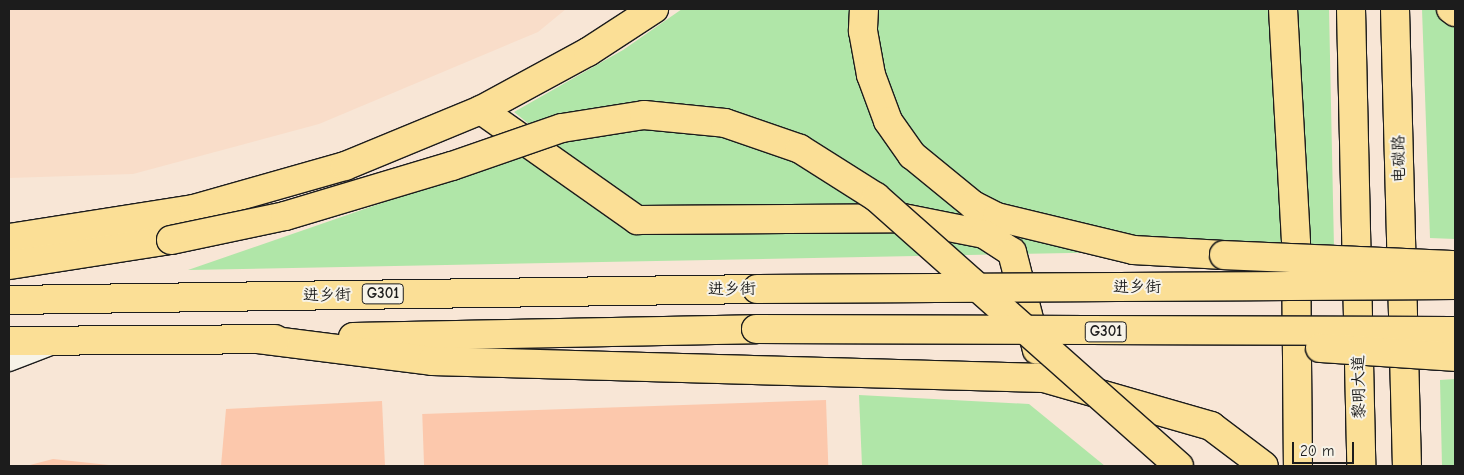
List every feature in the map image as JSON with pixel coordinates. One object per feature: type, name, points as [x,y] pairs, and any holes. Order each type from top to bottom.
[{"type":"highway","points":[[9,238],[131,222],[240,198],[345,166],[481,110],[588,52],[654,9]]},
{"type":"highway","points":[[864,9],[863,32],[870,75],[888,121],[912,155],[939,181],[997,217],[1133,250],[1455,265]]},
{"type":"highway","points":[[1283,9],[1296,243],[1298,466]]},
{"type":"highway","name":"黎明大道","points":[[1351,9],[1361,466]]},
{"type":"highway","name":"电碳路","points":[[1395,9],[1407,466]]},
{"type":"highway","points":[[1451,9],[1455,12]]},
{"type":"highway","points":[[481,110],[637,220],[903,218],[984,234],[1012,252],[1044,378]]},
{"type":"highway","points":[[9,265],[171,240],[286,216],[452,166],[562,128],[644,116],[725,123],[800,149],[876,197],[1179,466]]},
{"type":"highway","name":"进乡街","points":[[9,300],[757,289],[1455,285]]},
{"type":"highway","name":"G301","points":[[258,339],[756,329],[1092,332],[1455,331]]},
{"type":"highway","points":[[1092,332],[1455,357]]},
{"type":"highway","points":[[9,341],[64,339],[258,339],[432,361],[1044,378],[1210,426],[1264,466]]},
{"type":"main road","points":[[9,360],[64,339]]},
{"type":"shaded area","points":[[9,9],[566,9],[538,32],[319,124],[133,174],[9,178]]},
{"type":"green space","points":[[682,9],[1329,9],[1334,248],[188,270],[428,187],[550,141],[514,112],[623,50]]},
{"type":"green space","points":[[1422,9],[1455,9],[1455,239],[1430,238]]},
{"type":"green space","points":[[1455,379],[1455,466],[1442,466],[1440,380]]},
{"type":"green space","points":[[859,395],[1029,404],[1105,466],[862,466]]},
{"type":"building","points":[[826,400],[828,466],[424,466],[422,414]]},
{"type":"building","points":[[382,401],[385,466],[221,466],[226,409]]},
{"type":"building","points":[[53,459],[109,465],[109,466],[26,466]]}]
